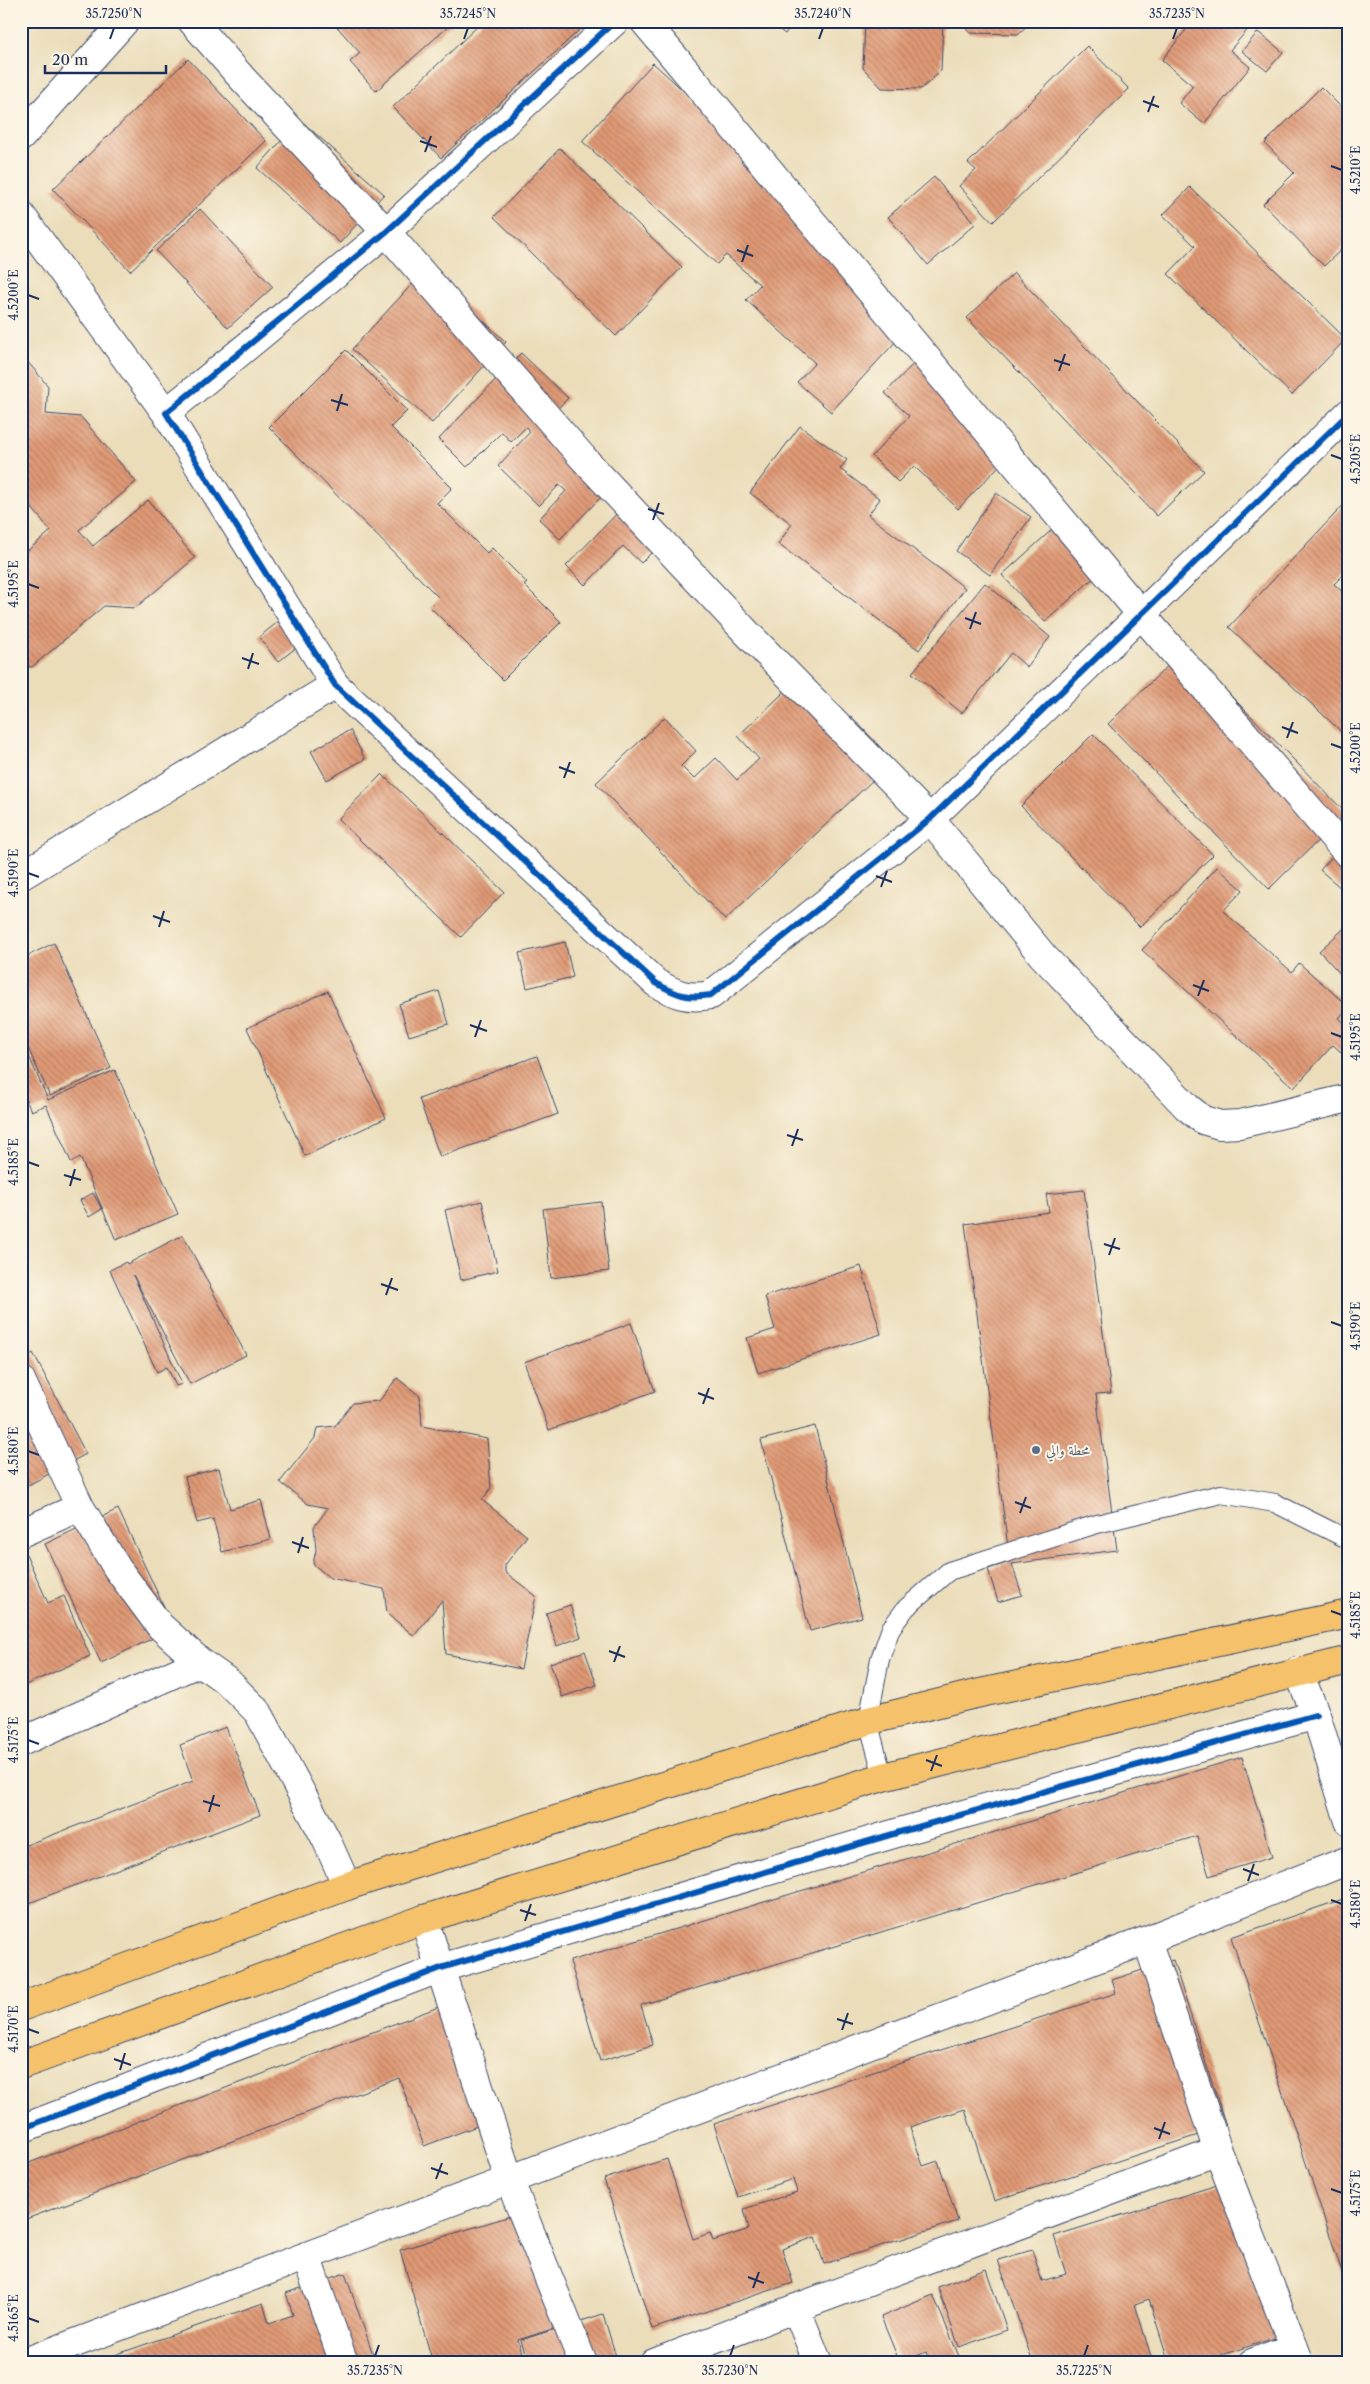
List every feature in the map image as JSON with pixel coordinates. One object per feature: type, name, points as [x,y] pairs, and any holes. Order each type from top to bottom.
[{"type":"main road","points":[[21,2006],[347,1886],[868,1721],[971,1694],[1349,1614]]},
{"type":"main road","points":[[21,2066],[424,1919],[883,1777],[1298,1671],[1349,1660]]},
{"type":"street","points":[[21,137],[125,21]]},
{"type":"street","points":[[192,21],[241,77],[386,232],[584,459],[747,632],[930,819],[1043,956],[1187,1107],[1203,1120],[1220,1125],[1240,1124],[1349,1098]]},
{"type":"street","points":[[166,413],[386,232],[615,21]]},
{"type":"street","points":[[644,21],[1141,614],[1349,855]]},
{"type":"street","points":[[21,215],[166,413],[335,685],[656,983],[673,992],[693,998],[711,995],[930,819],[1349,413]]},
{"type":"street","points":[[21,876],[335,685]]},
{"type":"street","points":[[21,1380],[80,1507],[116,1568],[160,1626],[200,1662],[228,1682],[258,1712],[326,1839],[347,1886]]},
{"type":"street","points":[[21,1533],[80,1507]]},
{"type":"street","points":[[21,1742],[200,1662]]},
{"type":"street","points":[[1298,1671],[1316,1715],[1349,1821]]},
{"type":"street","points":[[21,2129],[441,1968],[900,1832],[1316,1715]]},
{"type":"street","points":[[22,2363],[1147,1940],[1349,1860]]},
{"type":"street","points":[[424,1919],[509,2179],[583,2363]]},
{"type":"street","points":[[1147,1940],[1218,2151],[1297,2355],[1252,2363]]},
{"type":"street","points":[[654,2363],[796,2308],[1218,2151]]},
{"type":"street","points":[[306,2256],[344,2363]]},
{"type":"street","points":[[796,2308],[818,2363]]},
{"type":"lane","points":[[883,1777],[868,1721],[880,1659],[891,1628],[906,1608],[949,1571],[1097,1524],[1221,1494],[1275,1502],[1349,1540]]},
{"type":"building","points":[[332,21],[449,21],[451,24],[376,91],[350,62],[360,53]]},
{"type":"building","points":[[483,21],[589,21],[441,158],[393,107]]},
{"type":"building","points":[[768,21],[795,21],[785,34]]},
{"type":"building","points":[[865,21],[943,21],[941,71],[921,89],[882,88],[863,68]]},
{"type":"building","points":[[959,21],[1032,21],[1018,34],[970,33]]},
{"type":"building","points":[[1193,21],[1243,21],[1250,27],[1230,50],[1250,67],[1204,124],[1179,103],[1193,86],[1162,60]]},
{"type":"building","points":[[1258,32],[1283,52],[1267,71],[1242,51]]},
{"type":"building","points":[[1087,46],[1129,89],[993,222],[959,186],[976,170],[968,163]]},
{"type":"building","points":[[188,59],[266,141],[130,271],[53,189]]},
{"type":"building","points":[[653,63],[751,152],[741,162],[866,276],[909,327],[831,412],[797,382],[815,363],[746,300],[760,285],[726,255],[717,264],[582,141]]},
{"type":"building","points":[[1321,87],[1349,115],[1349,242],[1324,266],[1263,204],[1294,173],[1265,143]]},
{"type":"building","points":[[300,120],[384,194],[340,243],[257,168]]},
{"type":"building","points":[[560,148],[682,267],[616,336],[494,217]]},
{"type":"building","points":[[934,177],[975,224],[928,265],[888,217]]},
{"type":"building","points":[[1190,187],[1346,339],[1292,395],[1168,274],[1195,246],[1163,215]]},
{"type":"building","points":[[200,209],[273,287],[228,328],[156,251]]},
{"type":"building","points":[[427,268],[506,342],[432,423],[352,349]]},
{"type":"building","points":[[1014,273],[1204,471],[1157,516],[967,318]]},
{"type":"building","points":[[346,350],[407,411],[391,427],[452,488],[437,503],[487,553],[492,548],[527,583],[524,585],[561,622],[503,680],[430,607],[439,598],[269,427]]},
{"type":"building","points":[[521,353],[568,398],[541,426],[604,494],[560,539],[539,519],[566,491],[559,485],[539,506],[498,466],[530,432],[526,427],[511,442],[502,432],[467,467],[439,439]]},
{"type":"building","points":[[21,354],[48,386],[46,414],[81,417],[136,482],[79,530],[93,546],[148,500],[195,558],[135,608],[104,606],[32,667],[21,666],[21,556],[51,531],[21,495]]},
{"type":"building","points":[[920,357],[1014,450],[958,509],[914,466],[898,482],[872,456],[909,416],[885,393]]},
{"type":"building","points":[[800,426],[847,460],[840,469],[880,499],[868,515],[965,588],[919,650],[778,544],[792,524],[750,493]]},
{"type":"building","points":[[996,493],[1031,517],[990,575],[956,551]]},
{"type":"building","points":[[1349,499],[1349,569],[1334,584],[1349,598],[1349,739],[1229,627]]},
{"type":"building","points":[[630,500],[659,545],[641,563],[623,546],[585,585],[566,566]]},
{"type":"building","points":[[1067,516],[1110,563],[1045,622],[1002,575]]},
{"type":"building","points":[[985,583],[1050,637],[1027,667],[1011,653],[962,713],[912,673]]},
{"type":"building","points":[[288,614],[307,639],[278,662],[259,637]]},
{"type":"building","points":[[1185,649],[1346,813],[1269,889],[1108,724]]},
{"type":"building","points":[[802,675],[845,721],[851,716],[893,761],[725,920],[596,783],[665,717],[696,751],[681,766],[694,779],[716,758],[737,780],[759,759],[738,736]]},
{"type":"building","points":[[350,730],[365,759],[327,780],[311,751]]},
{"type":"building","points":[[1093,734],[1213,855],[1140,927],[1021,806]]},
{"type":"building","points":[[382,774],[504,892],[461,937],[338,819]]},
{"type":"building","points":[[1349,839],[1349,895],[1320,870]]},
{"type":"building","points":[[1217,867],[1243,890],[1223,911],[1292,972],[1299,963],[1349,1007],[1339,1018],[1349,1027],[1349,1059],[1333,1045],[1294,1088],[1142,950]]},
{"type":"building","points":[[1349,924],[1349,983],[1319,951]]},
{"type":"building","points":[[565,942],[573,977],[527,988],[519,953]]},
{"type":"building","points":[[54,943],[111,1068],[50,1096],[21,1033],[21,959]]},
{"type":"building","points":[[328,991],[386,1118],[305,1156],[247,1028]]},
{"type":"building","points":[[439,991],[449,1024],[409,1036],[399,1004]]},
{"type":"building","points":[[21,1038],[48,1100],[115,1070],[178,1214],[116,1240],[80,1157],[71,1162],[46,1105],[31,1111],[21,1088]]},
{"type":"building","points":[[537,1056],[558,1114],[440,1157],[419,1099]]},
{"type":"building","points":[[1084,1190],[1111,1393],[1096,1394],[1117,1550],[1012,1564],[1022,1595],[998,1602],[988,1569],[1010,1562],[965,1224],[1049,1212],[1046,1194]]},
{"type":"building","points":[[93,1193],[102,1209],[89,1217],[80,1200]]},
{"type":"building","points":[[482,1201],[498,1271],[461,1280],[445,1210]]},
{"type":"building","points":[[601,1202],[609,1271],[551,1278],[543,1209]]},
{"type":"building","points":[[183,1235],[246,1355],[190,1384],[133,1275],[182,1384],[176,1386],[167,1367],[157,1372],[110,1270],[126,1262],[127,1264]]},
{"type":"building","points":[[861,1266],[881,1334],[758,1373],[747,1338],[775,1329],[765,1296]]},
{"type":"building","points":[[631,1323],[655,1391],[549,1430],[524,1362]]},
{"type":"building","points":[[21,1332],[30,1351],[21,1355]]},
{"type":"building","points":[[33,1353],[86,1454],[21,1489],[21,1360]]},
{"type":"building","points":[[397,1378],[420,1396],[422,1426],[487,1439],[491,1488],[482,1500],[527,1536],[505,1565],[505,1572],[536,1596],[521,1669],[446,1654],[442,1600],[414,1636],[387,1613],[384,1589],[330,1578],[313,1564],[316,1550],[314,1527],[328,1508],[308,1504],[280,1482],[315,1438],[317,1428],[335,1426],[353,1403],[379,1401]]},
{"type":"building","points":[[815,1426],[862,1617],[810,1631],[761,1440]]},
{"type":"building","points":[[219,1468],[230,1509],[261,1500],[271,1539],[222,1552],[213,1519],[197,1523],[185,1477]]},
{"type":"building","points":[[118,1509],[174,1628],[101,1663],[45,1544]]},
{"type":"building","points":[[26,1554],[48,1603],[64,1596],[90,1656],[21,1687],[21,1556]]},
{"type":"building","points":[[570,1605],[581,1637],[557,1646],[546,1613]]},
{"type":"building","points":[[585,1651],[597,1685],[562,1697],[550,1663]]},
{"type":"building","points":[[226,1727],[260,1815],[21,1906],[21,1847],[193,1781],[180,1745]]},
{"type":"building","points":[[1242,1757],[1272,1857],[1209,1876],[1197,1836],[641,2005],[653,2045],[600,2061],[570,1961]]},
{"type":"building","points":[[1349,1897],[1349,2286],[1347,2287],[1231,1937]]},
{"type":"building","points":[[1173,1960],[1226,2126],[994,2201],[965,2109],[910,2127],[923,2166],[938,2161],[958,2221],[824,2264],[815,2237],[782,2249],[793,2283],[652,2329],[604,2179],[667,2159],[693,2239],[710,2233],[713,2241],[749,2229],[744,2209],[797,2192],[793,2179],[738,2197],[714,2124],[1116,1993],[1112,1980]]},
{"type":"building","points":[[441,2006],[485,2123],[424,2146],[399,2078],[21,2221],[21,2166]]},
{"type":"building","points":[[1230,2181],[1278,2337],[1196,2363],[1169,2363],[1149,2299],[1135,2304],[1153,2363],[1033,2363],[998,2260],[1032,2250],[1042,2281],[1066,2274],[1054,2236]]},
{"type":"building","points":[[517,2214],[524,2238],[547,2232],[574,2322],[518,2340],[525,2363],[433,2363],[400,2250]]},
{"type":"building","points":[[986,2269],[1007,2330],[959,2347],[938,2287]]},
{"type":"building","points":[[345,2273],[376,2363],[92,2363],[263,2303],[269,2323],[293,2315],[286,2293]]},
{"type":"building","points":[[933,2295],[961,2361],[930,2363],[926,2352],[900,2363],[881,2317]]},
{"type":"building","points":[[603,2314],[618,2363],[528,2363],[521,2340]]},
{"type":"cycle path","points":[[615,21],[386,232],[166,413],[335,685],[656,983],[663,987],[682,995],[711,995],[930,819],[1349,413]]},
{"type":"cycle path","points":[[21,2129],[441,1968],[900,1832],[1316,1715]]},
{"type":"place","name":"محطة والي","points":[[1036,1450]]}]
